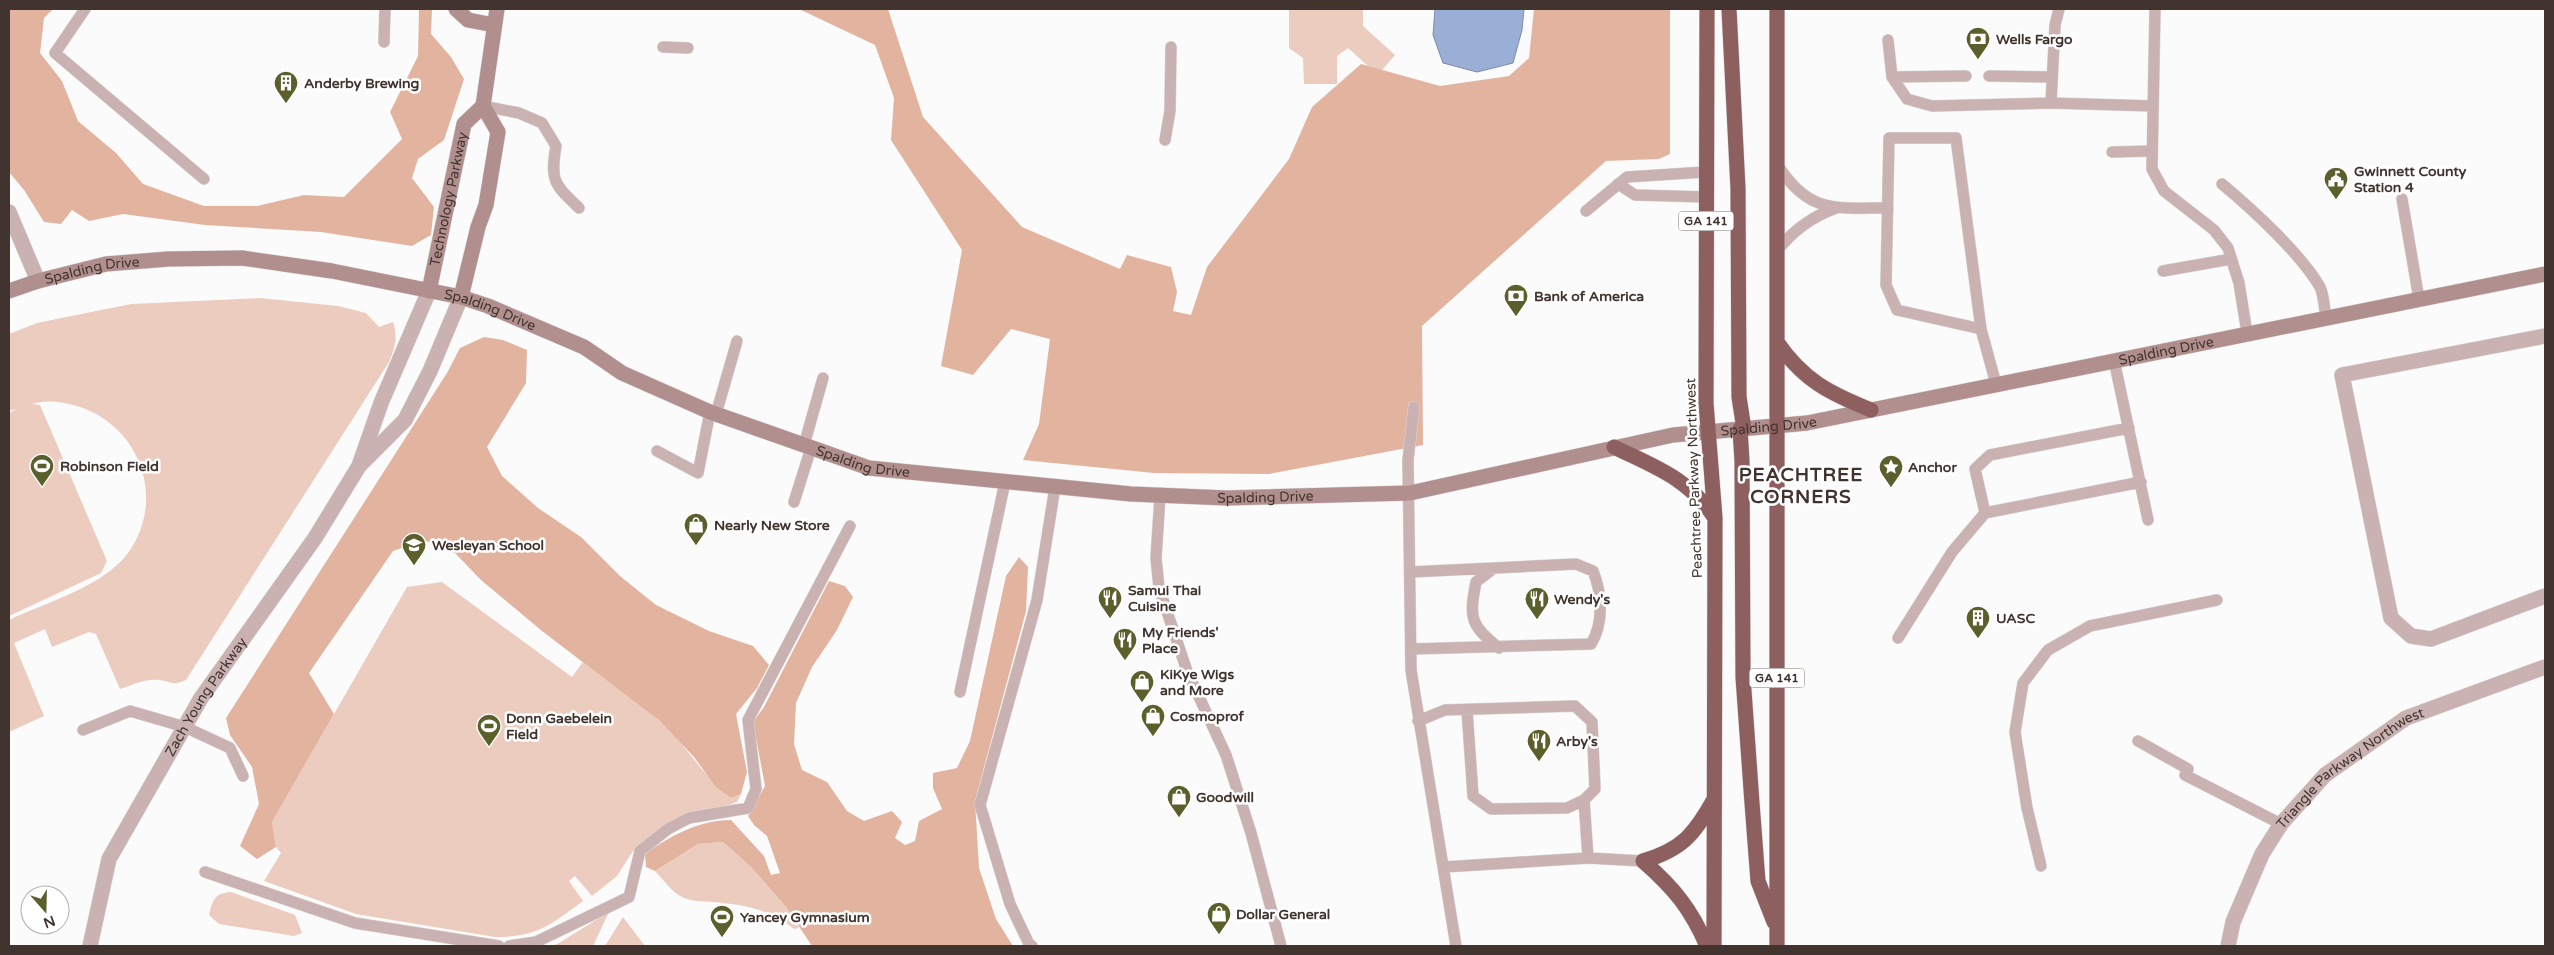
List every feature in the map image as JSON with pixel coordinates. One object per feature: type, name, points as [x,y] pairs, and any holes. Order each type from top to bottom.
[{"type":"highway","name":"Peachtree Parkway Northwest","points":[[1707,9],[1705,172],[1706,403],[1715,518],[1714,946]]},
{"type":"highway","points":[[1729,9],[1738,189],[1739,397],[1742,429],[1744,677],[1758,881],[1777,930]]},
{"type":"highway","name":"GA 141","points":[[1777,9],[1777,946]]},
{"type":"highway","points":[[1777,342],[1807,378],[1824,389],[1870,410]]},
{"type":"highway","points":[[1614,447],[1680,480],[1704,502],[1715,518]]},
{"type":"highway","points":[[1707,946],[1681,898],[1668,882],[1644,862],[1675,850],[1690,837],[1714,799]]},
{"type":"main road","points":[[456,9],[468,20],[494,25]]},
{"type":"main road","points":[[461,298],[478,227],[486,205],[498,132],[484,104],[497,9]]},
{"type":"main road","name":"Technology Parkway","points":[[429,291],[464,124],[484,104]]},
{"type":"main road","name":"Spalding Drive","points":[[9,290],[106,264],[168,259],[242,258],[332,271],[461,298],[488,306],[584,347],[622,373],[713,413],[869,468],[1160,496],[1227,498],[1410,493],[1672,435],[1807,423],[2545,274]]},
{"type":"street","points":[[9,212],[38,281]]},
{"type":"street","name":"Zach Young Parkway","points":[[90,946],[109,859],[201,698],[315,538],[359,466],[381,403],[429,291]]},
{"type":"street","name":"Zach Young Parkway","points":[[359,466],[404,420],[430,371],[461,298]]},
{"type":"street","points":[[2545,336],[2342,375],[2391,618],[2411,636],[2431,638],[2545,596]]},
{"type":"street","name":"Triangle Parkway Northwest","points":[[2228,946],[2233,922],[2262,854],[2281,824],[2325,775],[2406,718],[2545,667]]},
{"type":"lane","points":[[85,9],[55,53],[204,179]]},
{"type":"lane","points":[[384,42],[385,9]]},
{"type":"lane","points":[[2050,9],[2055,25]]},
{"type":"lane","points":[[2051,103],[2055,25],[2059,9]]},
{"type":"lane","points":[[2155,9],[2152,168],[2164,191],[2214,230],[2228,248],[2239,283],[2247,333]]},
{"type":"lane","points":[[1888,40],[1892,77],[1907,99],[1932,106],[2051,103],[2153,106]]},
{"type":"lane","points":[[663,46],[688,48]]},
{"type":"lane","points":[[1165,140],[1170,111],[1171,47]]},
{"type":"lane","points":[[1892,77],[1966,76]]},
{"type":"lane","points":[[1989,76],[2052,77]]},
{"type":"lane","points":[[484,104],[519,113],[542,123],[556,146],[552,166],[556,186],[579,208]]},
{"type":"lane","points":[[1981,329],[1897,310],[1886,285],[1889,138],[1956,138],[1981,329],[1996,384]]},
{"type":"lane","points":[[2112,152],[2152,151]]},
{"type":"lane","points":[[1777,164],[1792,186],[1811,200],[1836,208],[1888,208]]},
{"type":"lane","points":[[1586,211],[1627,177],[1705,172]]},
{"type":"lane","points":[[1618,184],[1635,195],[1706,197]]},
{"type":"lane","points":[[2222,184],[2249,207],[2301,263],[2321,289],[2326,318]]},
{"type":"lane","points":[[2402,199],[2420,299]]},
{"type":"lane","points":[[1777,251],[1798,227],[1812,218],[1836,208]]},
{"type":"lane","points":[[2163,271],[2231,259]]},
{"type":"lane","points":[[657,451],[698,473],[713,413],[737,340]]},
{"type":"lane","points":[[2114,360],[2148,520]]},
{"type":"lane","points":[[794,502],[823,378]]},
{"type":"lane","points":[[1414,406],[1408,460],[1410,493],[1411,670],[1456,946]]},
{"type":"lane","points":[[1985,513],[1975,469],[1990,455],[2129,428]]},
{"type":"lane","points":[[960,692],[1005,482]]},
{"type":"lane","points":[[1898,638],[1952,552],[1985,513],[2141,482]]},
{"type":"lane","points":[[1032,946],[1029,944],[1010,904],[980,805],[1037,600],[1055,487]]},
{"type":"lane","points":[[1160,496],[1156,558],[1159,588],[1187,671],[1226,755],[1281,946]]},
{"type":"lane","points":[[509,946],[536,942],[629,897],[640,851],[668,829],[689,818],[748,808],[756,789],[748,720],[850,526]]},
{"type":"lane","points":[[1410,572],[1576,564],[1594,570],[1600,588],[1598,632],[1592,644],[1411,649]]},
{"type":"lane","points":[[1494,568],[1476,582],[1472,603],[1473,619],[1479,632],[1499,648]]},
{"type":"lane","points":[[2041,866],[2027,808],[2015,732],[2023,683],[2048,650],[2090,626],[2218,600]]},
{"type":"lane","points":[[1418,721],[1445,710],[1575,706],[1592,722],[1595,789],[1584,800],[1567,808],[1491,809],[1473,796],[1467,710]]},
{"type":"lane","points":[[82,730],[130,712],[184,727],[230,748],[243,776]]},
{"type":"lane","points":[[2138,741],[2187,772],[2281,824]]},
{"type":"lane","points":[[1584,800],[1588,858]]},
{"type":"lane","points":[[1444,867],[1588,858],[1644,862]]},
{"type":"lane","points":[[205,872],[355,923],[499,946]]},
{"type":"shaded area","points":[[9,9],[53,9],[44,18],[40,53],[62,81],[78,121],[116,153],[143,184],[204,206],[257,206],[304,195],[344,197],[402,139],[390,112],[418,56],[419,9],[432,9],[431,34],[451,57],[464,79],[444,140],[418,159],[412,178],[434,207],[431,235],[412,246],[321,232],[205,225],[123,214],[89,221],[72,210],[61,224],[44,222],[24,190],[9,172]]},
{"type":"shaded area","points":[[799,9],[888,9],[923,117],[1022,227],[1120,269],[1127,255],[1171,267],[1177,292],[1173,311],[1191,315],[1207,267],[1289,159],[1312,107],[1361,64],[1440,86],[1509,76],[1529,58],[1534,9],[1670,9],[1670,154],[1659,159],[1606,161],[1422,326],[1423,445],[1269,474],[1154,473],[1023,460],[1039,424],[1050,339],[1011,329],[973,375],[941,366],[962,250],[891,140],[894,98],[875,45]]},
{"type":"shaded area","points":[[1289,9],[1363,9],[1363,26],[1395,55],[1378,75],[1348,48],[1337,56],[1337,84],[1304,84],[1303,58],[1289,48]]},
{"type":"shaded area","points":[[260,298],[338,306],[366,313],[379,327],[393,322],[395,342],[389,362],[186,680],[175,683],[150,680],[120,689],[96,634],[89,632],[52,647],[45,629],[14,643],[44,716],[9,732],[9,620],[89,584],[117,565],[128,553],[140,532],[145,510],[146,488],[141,466],[131,447],[117,429],[99,416],[77,406],[49,401],[32,404],[40,405],[107,561],[101,573],[9,616],[9,413],[17,409],[9,411],[9,334],[37,323],[131,304]]},
{"type":"shaded area","points":[[484,337],[503,340],[527,350],[526,383],[487,447],[502,476],[538,508],[581,537],[620,576],[656,605],[709,631],[753,646],[769,665],[757,688],[736,714],[747,772],[741,794],[731,798],[716,787],[694,757],[660,721],[542,631],[481,580],[455,553],[424,540],[393,551],[309,673],[334,714],[272,822],[276,847],[257,859],[240,846],[259,804],[252,767],[230,735],[226,718],[447,373],[460,348]]},
{"type":"shaded area","points":[[1019,557],[1028,567],[1026,611],[975,801],[979,868],[996,919],[1013,946],[812,946],[786,907],[751,867],[723,842],[698,844],[655,871],[646,867],[645,854],[664,841],[696,826],[731,820],[764,856],[771,875],[780,873],[767,836],[754,825],[748,816],[765,786],[753,722],[764,707],[829,581],[845,586],[853,597],[837,630],[812,667],[796,703],[794,744],[802,770],[827,782],[847,811],[864,821],[892,811],[902,822],[895,838],[905,845],[915,841],[919,821],[942,809],[933,788],[933,773],[957,768],[970,741],[1006,576]]},
{"type":"shaded area","name":"Donn Gaebelein Field","points":[[442,582],[572,677],[583,662],[660,721],[721,790],[731,798],[741,794],[737,802],[656,832],[633,851],[617,876],[592,896],[575,876],[569,881],[583,901],[552,923],[522,935],[495,937],[356,914],[264,881],[281,853],[276,847],[272,822],[407,587]]},
{"type":"shaded area","points":[[723,842],[751,867],[786,907],[799,928],[794,929],[776,917],[756,909],[684,898],[673,891],[655,871],[698,844]]},
{"type":"shaded area","points":[[231,892],[295,915],[302,933],[294,936],[219,924],[209,915],[212,905],[215,898],[221,894]]},
{"type":"shaded area","points":[[609,912],[593,946],[552,946],[559,943]]},
{"type":"shaded area","points":[[623,917],[645,946],[605,946]]},
{"type":"water","points":[[1435,9],[1524,9],[1522,30],[1513,63],[1477,72],[1443,63],[1433,35]]},
{"type":"place","name":"Wells Fargo","points":[[1978,60]]},
{"type":"place","name":"Anderby Brewing","points":[[286,104]]},
{"type":"place","name":"Gwinnett County Station 4","points":[[2336,200]]},
{"type":"place","name":"Bank of America","points":[[1516,317]]},
{"type":"place","name":"Robinson Field","points":[[42,487]]},
{"type":"place","name":"Anchor","points":[[1891,488]]},
{"type":"place","name":"Nearly New Store","points":[[696,546]]},
{"type":"place","name":"Wesleyan School","points":[[414,566]]},
{"type":"place","name":"Samui Thai Cuisine","points":[[1110,619]]},
{"type":"place","name":"Wendy's","points":[[1537,620]]},
{"type":"place","name":"UASC","points":[[1978,639]]},
{"type":"place","name":"My Friends' Place","points":[[1125,661]]},
{"type":"place","name":"KiKye Wigs and More","points":[[1142,703]]},
{"type":"place","name":"Cosmoprof","points":[[1153,737]]},
{"type":"place","name":"Donn Gaebelein Field","points":[[489,747]]},
{"type":"place","name":"Arby's","points":[[1539,762]]},
{"type":"place","name":"Goodwill","points":[[1179,818]]},
{"type":"place","name":"Dollar General","points":[[1219,935]]},
{"type":"place","name":"Yancey Gymnasium","points":[[722,938]]},
{"type":"district","name":"PEACHTREE CORNERS","points":[[1801,486]]}]
